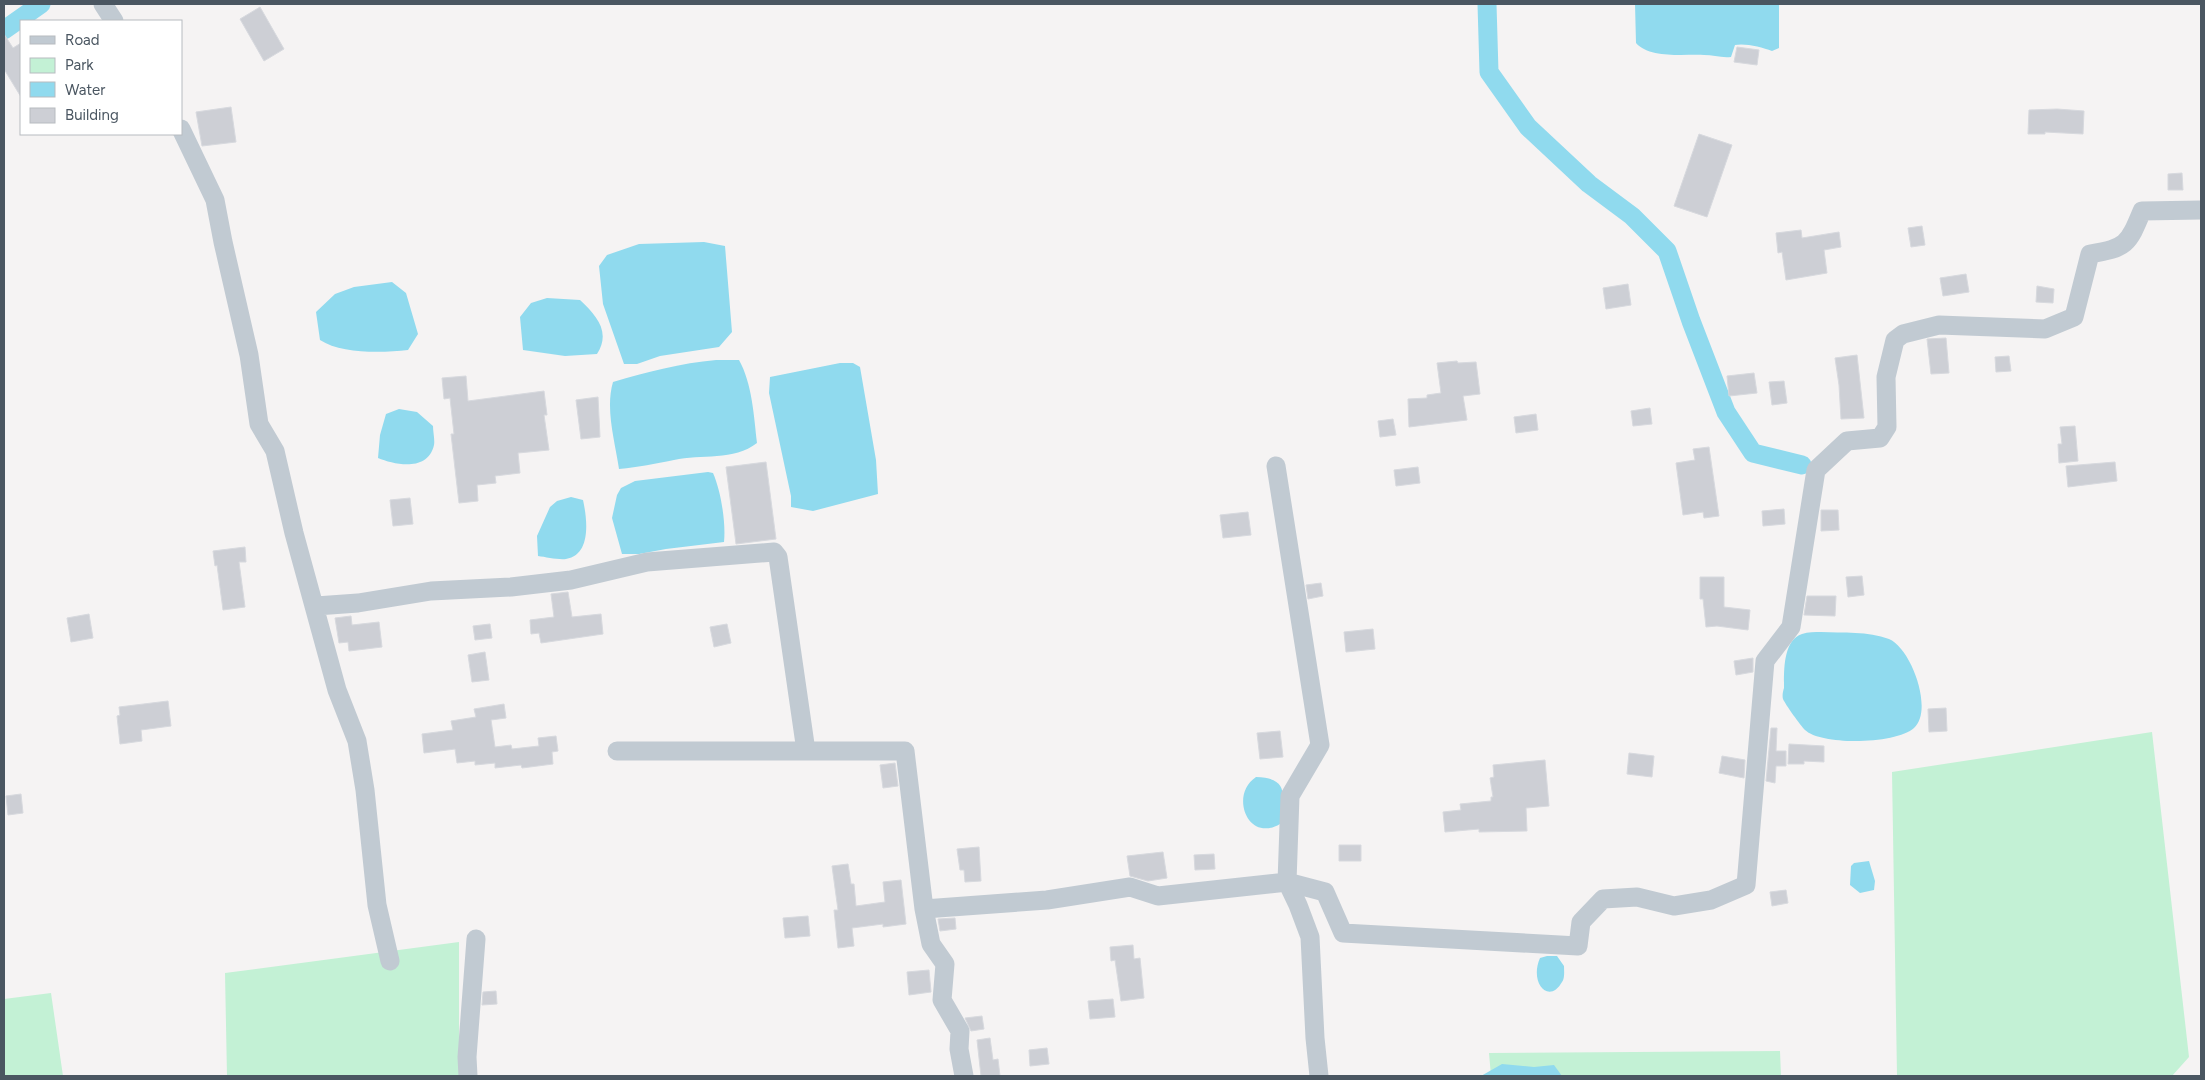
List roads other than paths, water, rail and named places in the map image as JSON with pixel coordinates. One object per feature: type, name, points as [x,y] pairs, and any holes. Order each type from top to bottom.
[{"type":"street","points":[[103,4],[113,20]]},
{"type":"street","points":[[182,131],[215,200],[249,355],[258,424],[275,451],[294,532],[316,606],[337,690],[356,741],[365,790],[377,906],[390,961]]},
{"type":"street","points":[[924,909],[1047,900],[1130,887],[1158,896],[1287,882],[1325,892],[1343,933],[1578,946],[1581,922],[1603,899],[1637,897],[1674,906],[1711,900],[1746,885],[1765,661],[1792,627],[1816,470],[1846,441],[1880,438],[1887,427],[1886,377],[1895,340],[1903,334],[1917,329],[1939,325],[2044,329],[2074,317],[2090,254],[2113,250],[2128,242],[2142,211],[2201,210]]},
{"type":"street","points":[[1276,466],[1320,745],[1290,796],[1287,882],[1310,937],[1315,1038],[1320,1076]]},
{"type":"street","points":[[316,606],[358,603],[432,591],[511,587],[571,580],[647,562],[774,552],[778,557],[806,751]]},
{"type":"street","points":[[617,752],[905,751],[924,909],[931,944],[945,964],[942,1000],[960,1031],[958,1049],[964,1076]]},
{"type":"street","points":[[468,1076],[467,1057],[476,939]]},
{"type":"water","points":[[1635,4],[1779,4],[1779,48],[1772,51],[1754,46],[1735,45],[1731,57],[1658,54],[1642,48],[1636,43]]},
{"type":"water","points":[[704,242],[725,246],[732,332],[719,347],[660,356],[637,364],[624,364],[603,304],[599,266],[607,255],[639,244]]},
{"type":"water","points":[[392,282],[406,293],[418,334],[408,350],[374,352],[350,350],[329,345],[320,340],[316,312],[335,294],[354,287]]},
{"type":"water","points":[[547,298],[580,300],[592,312],[600,325],[603,339],[597,354],[565,356],[523,350],[520,317],[531,303]]},
{"type":"water","points":[[716,360],[739,360],[750,389],[757,443],[748,449],[728,455],[684,458],[619,469],[610,414],[613,382],[664,368]]},
{"type":"water","points":[[840,363],[853,363],[860,367],[876,460],[878,494],[813,511],[791,507],[791,496],[769,393],[770,377]]},
{"type":"water","points":[[399,409],[417,412],[433,426],[434,445],[431,454],[418,463],[393,463],[378,458],[380,435],[386,414]]},
{"type":"water","points":[[708,472],[713,473],[721,498],[724,517],[724,542],[639,554],[622,554],[612,518],[617,495],[621,488],[635,481]]},
{"type":"water","points":[[571,497],[583,500],[586,535],[580,551],[566,559],[538,556],[537,536],[550,507],[557,501]]},
{"type":"water","points":[[1821,632],[1881,636],[1897,645],[1912,666],[1921,694],[1922,708],[1920,719],[1914,728],[1892,737],[1860,741],[1827,739],[1805,730],[1783,699],[1786,657],[1791,643],[1796,637],[1804,633]]},
{"type":"water","points":[[1256,777],[1267,778],[1280,785],[1283,798],[1280,824],[1269,828],[1259,827],[1251,822],[1246,814],[1243,805],[1244,795],[1248,785]]},
{"type":"water","points":[[1869,861],[1875,881],[1874,890],[1860,893],[1850,885],[1851,866],[1854,863]]},
{"type":"water","points":[[1557,956],[1564,966],[1563,980],[1557,989],[1552,991],[1546,991],[1542,988],[1537,976],[1540,958]]},
{"type":"water","points":[[1502,1064],[1534,1067],[1554,1065],[1562,1076],[1481,1076]]},
{"type":"waterway","points":[[4,30],[41,4]]},
{"type":"waterway","points":[[1487,4],[1489,72],[1528,127],[1589,184],[1632,216],[1667,251],[1691,321],[1726,412],[1753,453],[1802,465]]}]
